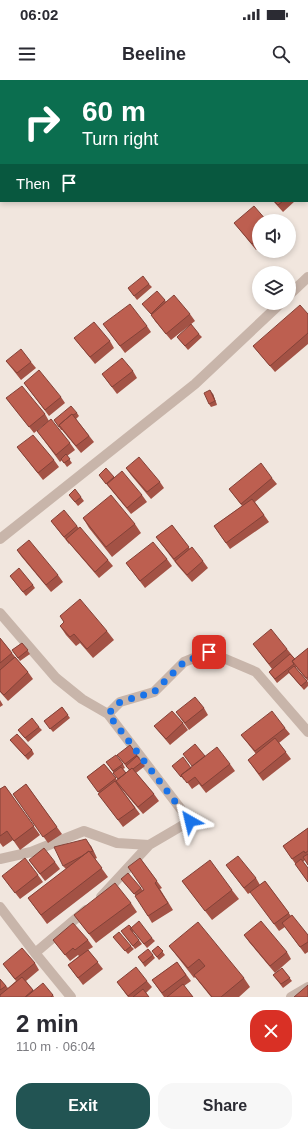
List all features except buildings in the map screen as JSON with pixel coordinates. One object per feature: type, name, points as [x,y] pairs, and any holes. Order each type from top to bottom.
[{"type":"street","points":[[296,288],[308,277]]},
{"type":"street","points":[[0,539],[195,384],[274,310]]},
{"type":"street","points":[[0,613],[56,678],[82,699],[108,714],[190,821],[149,845],[101,897],[35,953]]},
{"type":"street","points":[[108,714],[120,702],[154,692],[184,662],[209,652],[256,672],[308,732]]},
{"type":"street","points":[[0,859],[31,852],[84,830],[117,843],[149,845]]},
{"type":"street","points":[[0,907],[71,997]]},
{"type":"street","points":[[291,997],[308,987]]},
{"type":"route","points":[[190,821],[108,714],[120,702],[154,692],[184,662],[209,652]]}]
